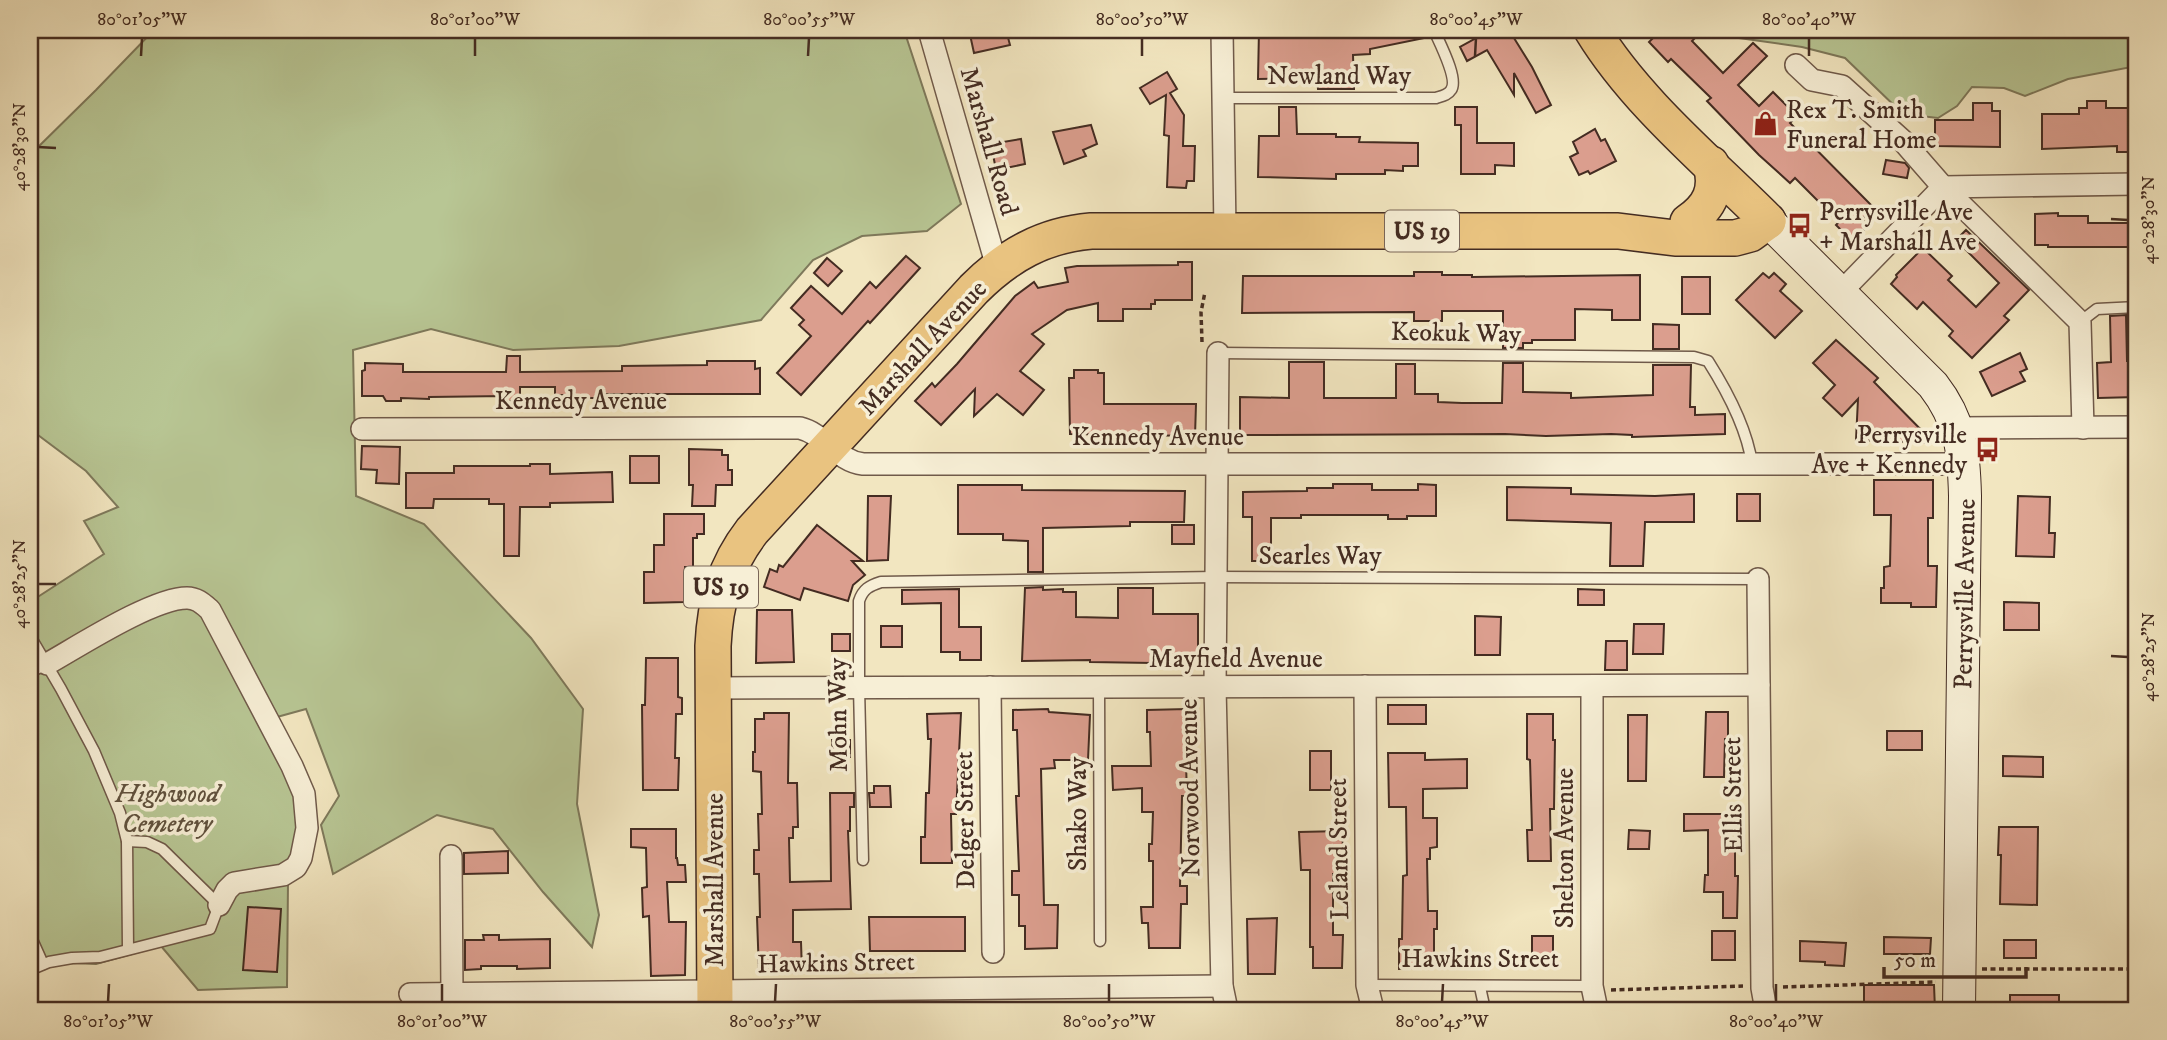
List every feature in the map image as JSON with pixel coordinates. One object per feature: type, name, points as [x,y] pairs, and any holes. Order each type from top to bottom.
[{"type":"main road","name":"Perrysville Avenue","points":[[1592,30],[1634,86],[1933,385],[1943,398],[1958,428],[1964,464],[1959,1010]]},
{"type":"main road","points":[[1688,222],[1703,211],[1711,198],[1714,183],[1711,164]]},
{"type":"main road","name":"Marshall Avenue","points":[[1619,231],[1733,218],[1768,221]]},
{"type":"main road","name":"Marshall Avenue","points":[[715,1001],[714,625],[722,585],[729,566],[752,531],[997,267],[1024,249],[1074,233],[1619,231],[1675,238],[1735,238],[1749,234],[1768,221]]},
{"type":"street","name":"Marshall Road","points":[[929,30],[997,267]]},
{"type":"street","points":[[1222,30],[1225,231]]},
{"type":"street","points":[[1796,65],[1812,80],[1842,86],[1902,140],[1942,187],[2080,322],[2083,428]]},
{"type":"street","points":[[1840,293],[1942,187],[2137,184]]},
{"type":"street","name":"Norwood Avenue","points":[[1210,348],[1217,464],[1215,687],[1222,986],[1227,1010]]},
{"type":"street","points":[[1958,428],[2137,427]]},
{"type":"street","name":"Kennedy Avenue","points":[[362,429],[800,428],[811,431],[850,461],[863,464],[1964,464]]},
{"type":"street","name":"Ellis Street","points":[[1758,579],[1762,988],[1766,1010]]},
{"type":"street","points":[[38,668],[159,604],[186,598],[199,600],[210,610],[292,766],[304,794],[307,828],[301,858],[296,867],[283,875],[234,883],[219,905]]},
{"type":"street","name":"Mayfield Avenue","points":[[713,688],[1759,685]]},
{"type":"street","name":"Leland Street","points":[[1365,686],[1367,985],[1373,1010]]},
{"type":"street","name":"Shelton Avenue","points":[[1592,686],[1599,988],[1597,1010]]},
{"type":"street","name":"Delger Street","points":[[990,687],[993,952]]},
{"type":"street","points":[[451,856],[452,994]]},
{"type":"street","name":"Hawkins Street","points":[[410,994],[715,1001],[1222,986]]},
{"type":"lane","name":"Newland Way","points":[[1224,97],[1436,98],[1452,89],[1454,82],[1434,30]]},
{"type":"lane","points":[[2080,322],[2097,309],[2137,307]]},
{"type":"lane","name":"Keokuk Way","points":[[1210,348],[1694,357],[1708,361],[1720,379],[1749,444],[1752,464]]},
{"type":"lane","name":"Searles Way","points":[[881,582],[1216,578],[1758,579]]},
{"type":"lane","name":"Mohn Way","points":[[863,860],[859,601],[863,591],[870,585],[881,582]]},
{"type":"lane","points":[[30,636],[38,668],[93,751],[120,813],[127,841],[128,949]]},
{"type":"lane","name":"Shako Way","points":[[1099,687],[1100,941]]},
{"type":"lane","points":[[30,970],[43,964],[72,958],[100,957],[210,929],[219,905],[162,849],[147,842],[127,841]]},
{"type":"lane","points":[[30,935],[43,964]]},
{"type":"lane","name":"Hawkins Street","points":[[1367,985],[1599,988]]},
{"type":"lane","points":[[1480,987],[1485,1010]]},
{"type":"path","points":[[1205,292],[1201,312],[1210,348]]},
{"type":"path","points":[[1981,969],[2137,969]]},
{"type":"path","points":[[1777,987],[1933,982]]},
{"type":"path","points":[[1599,988],[1743,986]]},
{"type":"green space","name":"Highwood Cemetery","points":[[154,30],[904,30],[961,204],[927,231],[862,236],[813,260],[761,320],[619,346],[513,350],[431,329],[353,350],[356,496],[424,524],[531,638],[583,709],[577,804],[599,915],[592,947],[543,892],[493,829],[437,815],[333,874],[321,825],[339,796],[306,709],[277,717],[312,854],[302,875],[288,882],[287,987],[198,990],[161,946],[96,964],[71,963],[49,967],[30,975],[30,602],[104,554],[84,521],[118,507],[86,471],[30,429],[30,155]]},
{"type":"green space","points":[[1720,30],[2137,30],[2137,66],[2068,79],[2025,96],[2004,88],[1972,87],[1957,106],[1938,118],[1903,114],[1845,58],[1802,47],[1739,38]]},
{"type":"building","points":[[969,30],[1006,30],[1010,45],[974,53]]},
{"type":"building","points":[[1259,30],[1297,30],[1298,35],[1342,34],[1342,30],[1426,30],[1429,37],[1370,49],[1370,54],[1353,55],[1354,89],[1318,89],[1317,78],[1258,79]]},
{"type":"building","points":[[1472,30],[1509,30],[1551,105],[1536,113],[1514,73],[1514,95],[1487,50],[1467,61],[1460,47],[1476,38]]},
{"type":"building","points":[[1661,30],[1685,30],[1723,73],[1753,43],[1767,56],[1738,85],[1759,106],[1773,92],[1797,116],[1790,123],[1874,208],[1862,219],[1868,226],[1852,241],[1836,225],[1839,222],[1795,178],[1790,183],[1759,155],[1707,101],[1711,98],[1671,59],[1668,62],[1649,42]]},
{"type":"building","points":[[1167,72],[1177,89],[1170,93],[1184,115],[1183,146],[1195,146],[1194,181],[1187,181],[1186,188],[1167,187],[1169,136],[1164,135],[1166,95],[1150,104],[1140,88]]},
{"type":"building","points":[[2087,101],[2106,101],[2106,108],[2137,108],[2137,152],[2117,152],[2117,146],[2042,149],[2042,114],[2079,114],[2079,108],[2087,108]]},
{"type":"building","points":[[1973,103],[1992,103],[1992,111],[2000,111],[2000,147],[1935,146],[1935,120],[1973,120]]},
{"type":"building","points":[[1279,107],[1296,107],[1297,134],[1360,137],[1359,142],[1418,143],[1418,166],[1403,166],[1403,171],[1385,170],[1385,174],[1336,174],[1336,179],[1258,177],[1259,136],[1279,136]]},
{"type":"building","points":[[1455,107],[1477,107],[1477,143],[1514,143],[1514,166],[1495,165],[1495,174],[1461,174],[1461,125],[1455,125]]},
{"type":"building","points":[[1091,125],[1097,144],[1083,150],[1086,156],[1064,164],[1053,132]]},
{"type":"building","points":[[1595,129],[1601,141],[1605,139],[1616,161],[1590,174],[1588,171],[1579,175],[1570,157],[1578,153],[1573,142]]},
{"type":"building","points":[[1021,139],[1025,164],[996,170],[991,144]]},
{"type":"building","points":[[1886,160],[1905,163],[1909,168],[1907,178],[1883,174]]},
{"type":"building","points":[[2058,213],[2058,216],[2088,216],[2088,223],[2137,223],[2137,247],[2035,245],[2035,214]]},
{"type":"building","points":[[1966,230],[2029,290],[2004,316],[2009,320],[1972,358],[1949,336],[1953,331],[1923,302],[1917,309],[1891,284],[1896,275],[1923,248],[1952,276],[1948,280],[1976,307],[1999,283],[1956,240]]},
{"type":"building","points":[[906,256],[920,268],[801,395],[777,373],[811,336],[799,325],[804,320],[791,308],[811,286],[842,314],[870,282],[876,288]]},
{"type":"building","points":[[827,258],[842,271],[828,286],[814,273]]},
{"type":"building","points":[[1178,262],[1192,262],[1192,300],[1155,300],[1151,309],[1123,309],[1123,321],[1098,321],[1098,303],[1067,310],[1032,334],[1044,344],[1020,371],[1044,390],[1023,415],[997,394],[974,416],[975,389],[941,425],[915,401],[932,383],[935,387],[1015,296],[1034,282],[1038,288],[1068,282],[1065,268],[1077,266],[1178,265]]},
{"type":"building","points":[[1414,272],[1442,272],[1442,275],[1472,277],[1640,275],[1640,320],[1612,320],[1612,310],[1575,309],[1575,340],[1532,340],[1532,343],[1523,343],[1523,348],[1503,348],[1503,311],[1442,311],[1442,321],[1414,321],[1414,312],[1242,313],[1243,276],[1414,276]]},
{"type":"building","points":[[1763,273],[1769,278],[1774,273],[1786,284],[1780,291],[1802,311],[1775,338],[1736,300]]},
{"type":"building","points":[[1682,277],[1710,277],[1710,314],[1682,314]]},
{"type":"building","points":[[2126,315],[2127,361],[2137,361],[2137,397],[2098,398],[2097,363],[2111,362],[2110,316]]},
{"type":"building","points":[[1653,324],[1679,325],[1679,349],[1653,349]]},
{"type":"building","points":[[1836,340],[1878,378],[1874,382],[1934,443],[1856,440],[1858,399],[1842,416],[1823,398],[1835,385],[1813,363]]},
{"type":"building","points":[[2020,353],[2027,369],[2020,372],[2025,381],[1992,396],[1980,372]]},
{"type":"building","points":[[507,356],[520,356],[520,372],[622,371],[622,366],[707,365],[707,361],[755,361],[755,369],[760,368],[760,394],[606,394],[606,398],[586,398],[586,395],[555,395],[555,387],[520,387],[520,401],[505,401],[505,396],[401,398],[401,401],[386,401],[383,396],[362,396],[362,371],[365,370],[365,363],[403,364],[403,372],[506,372]]},
{"type":"building","points":[[1289,362],[1324,362],[1324,398],[1396,398],[1396,364],[1415,364],[1415,394],[1438,394],[1438,402],[1462,403],[1502,403],[1503,363],[1523,363],[1523,392],[1571,393],[1571,398],[1653,395],[1653,365],[1691,365],[1690,407],[1695,407],[1695,415],[1725,414],[1725,434],[1632,437],[1611,434],[1240,435],[1240,397],[1289,398]]},
{"type":"building","points":[[1074,370],[1098,370],[1098,373],[1104,373],[1104,404],[1196,404],[1195,436],[1070,434],[1069,378],[1074,378]]},
{"type":"building","points":[[362,446],[400,447],[399,484],[376,483],[377,470],[361,469]]},
{"type":"building","points":[[689,449],[722,450],[722,455],[728,455],[732,485],[716,485],[715,506],[692,506],[693,485],[689,485]]},
{"type":"building","points":[[630,456],[659,456],[659,483],[630,483]]},
{"type":"building","points":[[550,464],[550,474],[612,472],[613,502],[550,503],[550,507],[520,507],[519,556],[504,556],[504,504],[489,504],[489,499],[434,499],[433,508],[406,508],[406,473],[454,473],[454,466]]},
{"type":"building","points":[[1874,480],[1933,480],[1933,518],[1928,518],[1928,566],[1937,566],[1936,607],[1911,607],[1911,603],[1881,603],[1884,567],[1890,566],[1891,515],[1874,515]]},
{"type":"building","points":[[1333,484],[1372,484],[1372,490],[1418,490],[1418,484],[1436,485],[1436,516],[1407,516],[1407,519],[1388,519],[1388,515],[1301,515],[1301,518],[1271,518],[1271,561],[1252,561],[1252,517],[1243,517],[1243,492],[1307,491],[1307,488],[1333,488]]},
{"type":"building","points":[[958,485],[1022,485],[1022,490],[1185,491],[1184,522],[1130,522],[1130,526],[1043,528],[1043,572],[1028,572],[1028,541],[1003,540],[1003,534],[958,534]]},
{"type":"building","points":[[1507,487],[1571,488],[1571,494],[1694,494],[1694,522],[1645,522],[1643,566],[1610,566],[1611,523],[1507,520]]},
{"type":"building","points":[[1737,494],[1760,494],[1760,521],[1737,521]]},
{"type":"building","points":[[868,496],[891,496],[888,560],[867,561]]},
{"type":"building","points":[[2018,496],[2050,497],[2049,533],[2055,533],[2054,557],[2016,556]]},
{"type":"building","points":[[664,514],[704,514],[704,534],[697,534],[697,538],[693,538],[693,567],[685,567],[685,602],[644,603],[644,572],[654,572],[654,545],[664,545]]},
{"type":"building","points":[[817,525],[863,561],[852,561],[865,575],[853,585],[848,601],[804,588],[800,600],[764,587],[770,569],[777,572],[779,565],[783,567]]},
{"type":"building","points":[[1172,525],[1194,525],[1194,544],[1172,544]]},
{"type":"building","points":[[1043,587],[1043,590],[1063,589],[1063,592],[1076,592],[1076,617],[1118,618],[1118,588],[1153,588],[1153,614],[1198,614],[1198,657],[1153,657],[1153,663],[1022,661],[1025,588]]},
{"type":"building","points":[[959,589],[959,627],[981,627],[981,660],[960,660],[960,652],[941,652],[941,603],[902,604],[902,590]]},
{"type":"building","points":[[1578,589],[1604,590],[1604,605],[1578,605]]},
{"type":"building","points":[[2004,602],[2039,603],[2039,630],[2004,630]]},
{"type":"building","points":[[757,610],[792,610],[794,662],[756,663]]},
{"type":"building","points":[[1475,616],[1501,617],[1500,655],[1475,655]]},
{"type":"building","points":[[1634,624],[1664,624],[1663,654],[1633,654]]},
{"type":"building","points":[[881,626],[902,626],[902,647],[881,647]]},
{"type":"building","points":[[832,634],[850,634],[850,651],[832,651]]},
{"type":"building","points":[[1606,641],[1627,641],[1627,670],[1605,670]]},
{"type":"building","points":[[646,658],[678,658],[678,697],[682,698],[682,714],[676,714],[675,758],[679,758],[678,790],[643,790],[642,705],[645,705]]},
{"type":"building","points":[[1388,705],[1426,705],[1426,724],[1388,724]]},
{"type":"building","points":[[1048,709],[1049,712],[1090,715],[1088,760],[1054,760],[1055,768],[1041,769],[1044,905],[1058,905],[1057,948],[1025,949],[1025,926],[1019,926],[1019,895],[1012,895],[1012,871],[1019,871],[1017,730],[1013,730],[1013,710]]},
{"type":"building","points":[[1187,709],[1187,796],[1182,796],[1180,886],[1187,886],[1187,904],[1181,904],[1180,948],[1149,948],[1148,923],[1142,923],[1141,907],[1153,907],[1153,861],[1149,861],[1149,844],[1152,844],[1153,812],[1142,812],[1142,788],[1113,790],[1112,766],[1151,766],[1147,710]]},
{"type":"building","points":[[1706,712],[1728,712],[1724,777],[1704,777]]},
{"type":"building","points":[[764,713],[789,713],[788,783],[797,783],[798,827],[793,827],[793,838],[789,838],[790,882],[831,881],[830,793],[854,793],[854,807],[850,807],[848,831],[851,909],[793,910],[793,942],[801,942],[802,972],[759,973],[759,874],[754,874],[754,850],[759,850],[761,772],[753,771],[753,752],[755,719],[764,719]]},
{"type":"building","points":[[961,713],[956,814],[951,814],[952,863],[921,863],[921,837],[925,837],[926,793],[929,793],[931,739],[928,739],[927,714]]},
{"type":"building","points":[[1527,714],[1553,714],[1555,740],[1554,809],[1550,809],[1551,861],[1528,861],[1527,830],[1532,830]]},
{"type":"building","points":[[1628,715],[1647,715],[1646,781],[1628,781]]},
{"type":"building","points":[[1887,731],[1922,731],[1922,750],[1887,750]]},
{"type":"building","points":[[832,740],[850,740],[850,757],[833,757]]},
{"type":"building","points":[[1310,751],[1331,751],[1331,790],[1310,790]]},
{"type":"building","points":[[1388,753],[1425,753],[1425,760],[1467,759],[1467,788],[1423,789],[1423,818],[1437,818],[1437,847],[1430,848],[1430,859],[1427,859],[1428,911],[1437,911],[1437,929],[1434,929],[1434,961],[1424,961],[1424,968],[1399,969],[1403,876],[1407,875],[1406,807],[1389,807]]},
{"type":"building","points":[[2003,756],[2043,757],[2043,777],[2003,776]]},
{"type":"building","points":[[874,786],[890,786],[891,807],[870,807],[869,793],[874,793]]},
{"type":"building","points":[[1684,814],[1730,814],[1730,851],[1735,851],[1735,876],[1738,876],[1737,918],[1723,918],[1723,892],[1704,892],[1705,875],[1708,875],[1708,830],[1684,831]]},
{"type":"building","points":[[1999,827],[2038,827],[2037,905],[2000,904]]},
{"type":"building","points":[[631,829],[676,829],[676,858],[678,865],[685,865],[686,882],[667,882],[669,922],[686,922],[685,975],[651,976],[649,916],[643,917],[642,888],[647,887],[646,848],[631,847]]},
{"type":"building","points":[[1629,830],[1650,831],[1649,849],[1628,849]]},
{"type":"building","points":[[1342,831],[1343,847],[1337,847],[1337,874],[1333,874],[1333,935],[1343,935],[1342,968],[1313,968],[1313,947],[1310,947],[1310,870],[1301,870],[1299,832]]},
{"type":"building","points":[[508,851],[508,873],[464,874],[464,853]]},
{"type":"building","points":[[248,907],[281,909],[277,972],[243,970]]},
{"type":"building","points":[[869,917],[965,917],[965,951],[870,951]]},
{"type":"building","points":[[1277,918],[1275,974],[1248,974],[1247,919]]},
{"type":"building","points":[[1712,931],[1735,931],[1735,960],[1712,960]]},
{"type":"building","points":[[483,935],[499,935],[499,940],[550,939],[550,968],[481,966],[481,969],[465,970],[465,940],[484,940]]},
{"type":"building","points":[[1532,936],[1553,936],[1553,964],[1532,965]]},
{"type":"building","points":[[1884,937],[1931,938],[1930,954],[1884,954]]},
{"type":"building","points":[[2004,940],[2036,940],[2036,958],[2004,958]]},
{"type":"building","points":[[1800,941],[1846,943],[1844,966],[1800,961]]},
{"type":"building","points":[[1864,985],[1934,985],[1935,1010],[1864,1010]]},
{"type":"building","points":[[2010,995],[2059,995],[2059,1010],[2010,1010]]},
{"type":"place","name":"Rex T. Smith Funeral Home","points":[[1766,124]]},
{"type":"place","name":"Perrysville Ave + Marshall Ave","points":[[1799,226]]},
{"type":"place","name":"Perrysville Ave + Kennedy","points":[[1987,449]]}]
